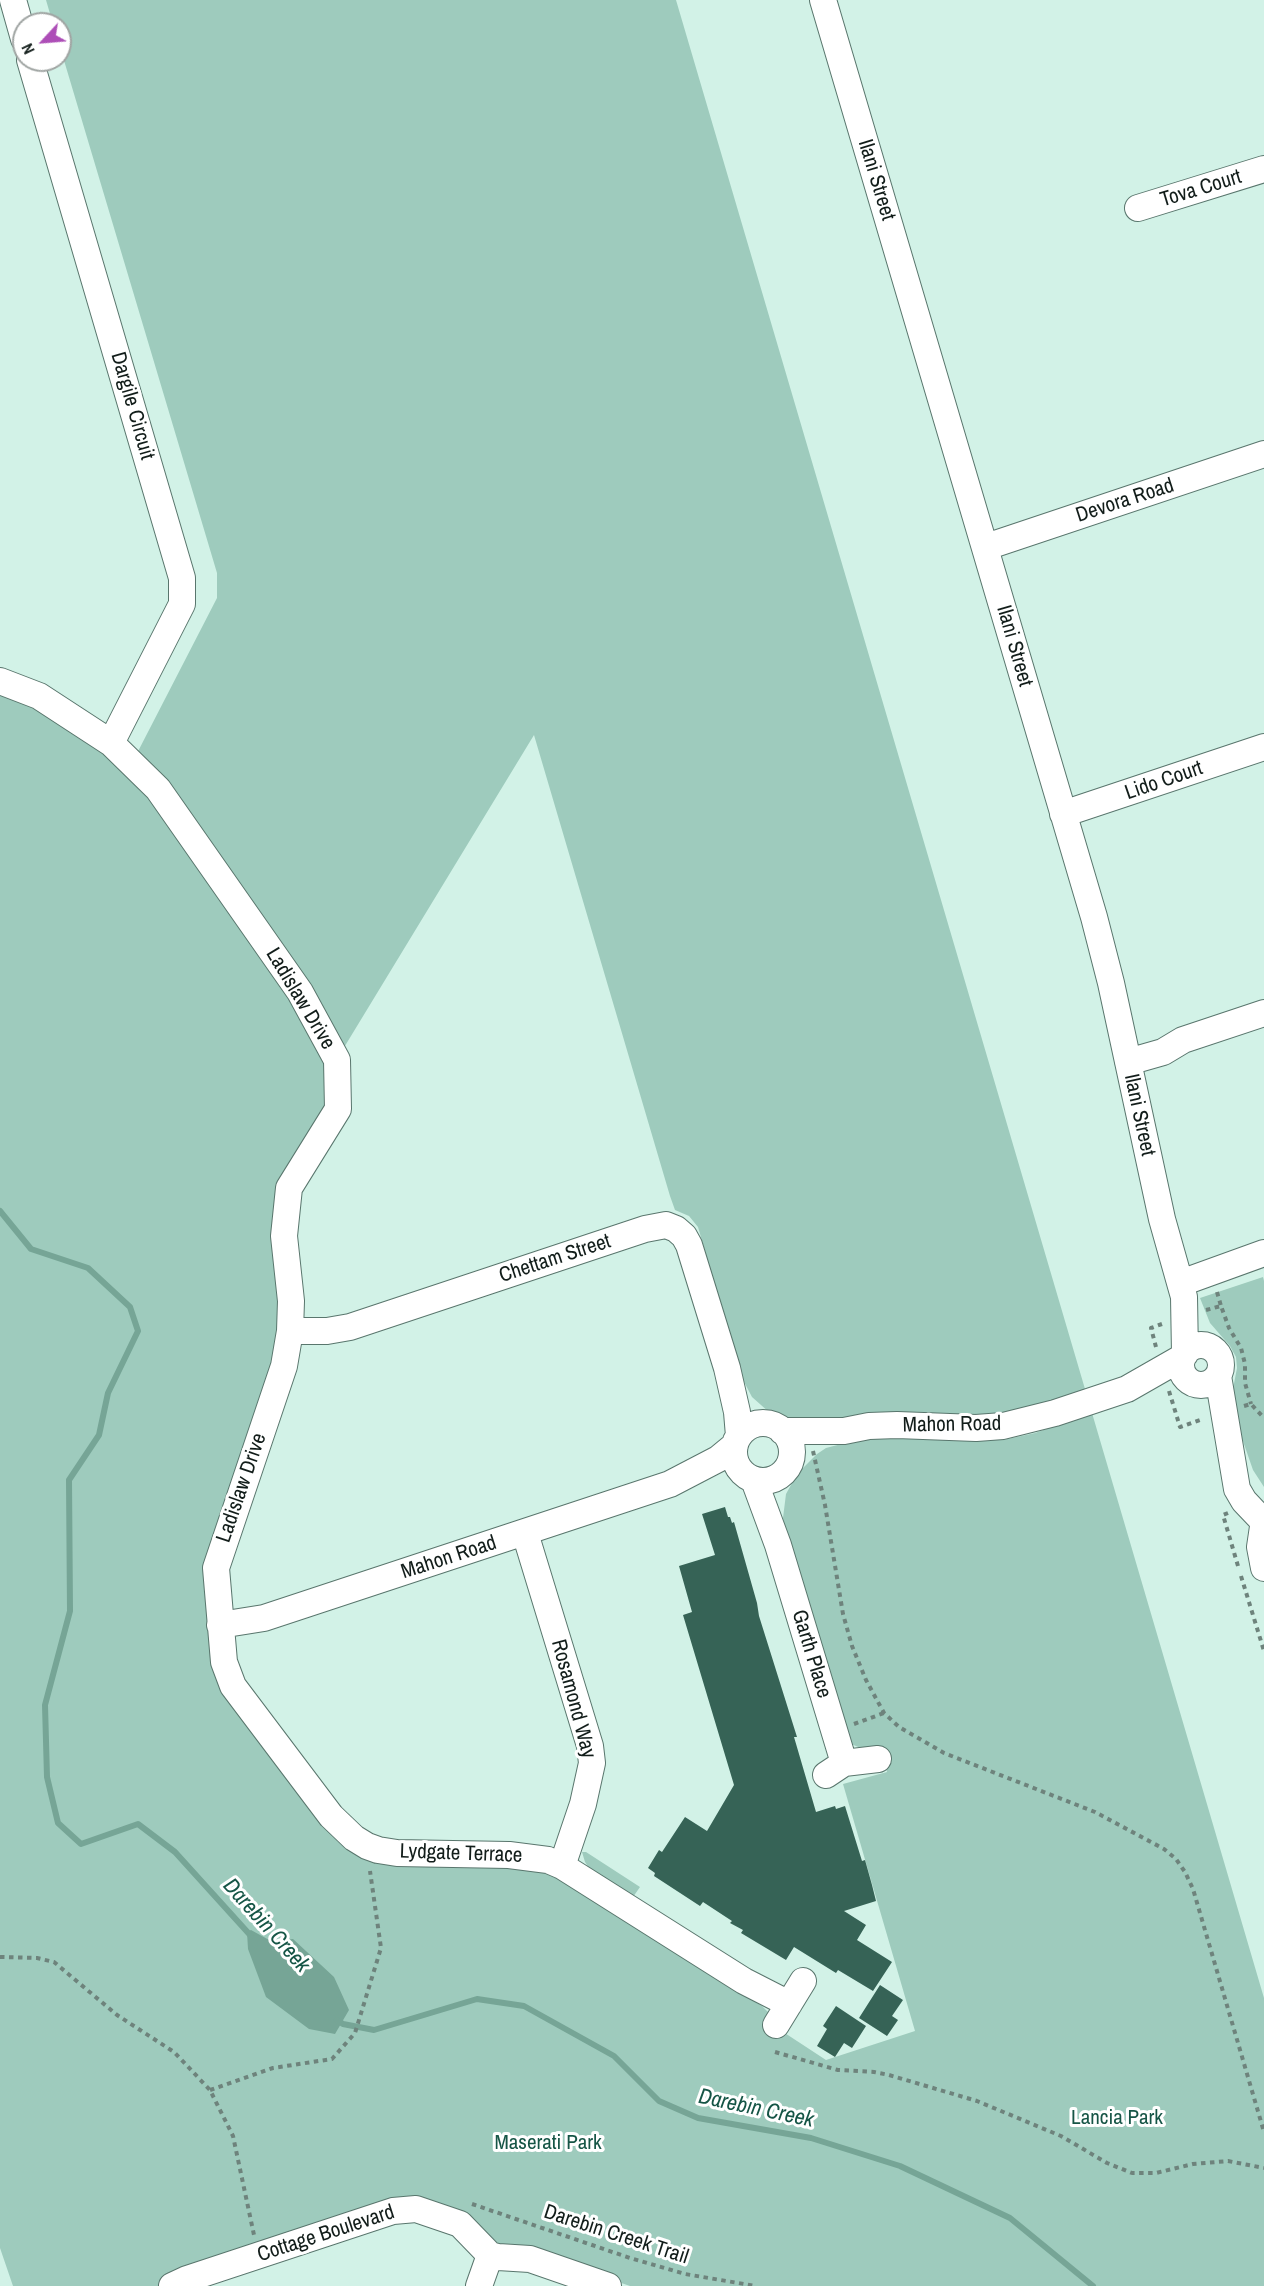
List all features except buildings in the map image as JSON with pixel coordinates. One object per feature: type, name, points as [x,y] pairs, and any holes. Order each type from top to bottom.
[{"type":"street","name":"Ilani Street","points":[[823,0],[1094,917],[1162,1219],[1186,1303],[1212,1347]]},
{"type":"street","name":"Dargile Circuit","points":[[34,72],[182,578],[182,604],[111,742]]},
{"type":"street","name":"Tova Court","points":[[1138,208],[1264,169]]},
{"type":"street","name":"Devora Road","points":[[986,547],[1264,454]]},
{"type":"street","name":"Ladislaw Drive","points":[[0,681],[39,696],[111,742],[158,789],[300,992],[337,1059],[338,1109],[289,1188],[284,1236],[291,1301],[290,1331],[281,1374],[219,1552],[216,1580],[220,1625]]},
{"type":"street","name":"Lido Court","points":[[1063,814],[1264,747]]},
{"type":"street","points":[[1126,1054],[1152,1041],[1183,1040],[1264,1013]]},
{"type":"street","name":"Chettam Street","points":[[290,1331],[327,1331],[344,1328],[645,1229],[666,1226],[676,1229],[689,1245],[727,1368],[737,1412],[737,1440]]},
{"type":"street","points":[[1186,1303],[1264,1253]]},
{"type":"street","name":"Ilani Street","points":[[1186,1303],[1186,1373],[1218,1415],[1232,1457],[1264,1516]]},
{"type":"street","name":"Mahon Road","points":[[774,1427],[844,1431],[869,1426],[897,1425],[976,1428],[1003,1426],[1045,1416],[1126,1389],[1186,1373],[1194,1346],[1212,1347]]},
{"type":"street","name":"Chettam Street","points":[[727,1368],[738,1388],[774,1427]]},
{"type":"street","points":[[752,1426],[774,1427],[791,1447],[766,1474],[735,1461],[737,1440],[752,1426]]},
{"type":"street","name":"Mahon Road","points":[[220,1625],[264,1618],[675,1482],[723,1474],[766,1474],[844,1431]]},
{"type":"street","name":"Mahon Road","points":[[675,1482],[718,1459],[737,1440]]},
{"type":"street","name":"Garth Place","points":[[766,1474],[778,1545],[833,1731],[835,1769],[878,1759]]},
{"type":"street","points":[[1264,1516],[1260,1547],[1264,1568]]},
{"type":"street","name":"Rosamond Way","points":[[525,1533],[588,1740],[592,1763],[583,1804],[562,1866]]},
{"type":"street","name":"Lydgate Terrace","points":[[220,1625],[227,1673],[241,1697],[331,1816],[354,1838],[378,1850],[397,1853],[530,1856],[548,1860],[562,1866],[744,1981],[783,2015],[803,1981]]},
{"type":"street","name":"Cottage Boulevard","points":[[172,2286],[187,2278],[404,2210],[428,2212],[460,2224],[490,2254]]},
{"type":"street","points":[[479,2286],[490,2254],[498,2257],[530,2259],[608,2286]]},
{"type":"path","points":[[1251,1404],[1180,1427],[1186,1373],[1151,1328],[1186,1303],[1221,1306],[1229,1328],[1244,1356],[1245,1383],[1251,1404],[1264,1418]]},
{"type":"path","points":[[813,1450],[825,1505],[843,1614],[852,1646],[866,1680],[884,1713],[899,1727],[944,1753],[1095,1812],[1164,1849],[1176,1859],[1193,1889],[1264,2132]]},
{"type":"path","points":[[833,1731],[884,1713]]},
{"type":"path","points":[[210,2090],[273,2068],[332,2059],[355,2033],[381,1948],[370,1873],[378,1850]]},
{"type":"path","points":[[0,1957],[37,1958],[54,1962],[117,2015],[174,2052],[210,2090],[233,2136],[255,2237]]},
{"type":"path","points":[[775,2052],[838,2070],[889,2075],[977,2101],[1061,2136],[1107,2163],[1132,2173],[1156,2173],[1193,2164],[1228,2161],[1264,2168]]},
{"type":"path","name":"Darebin Creek Trail","points":[[470,2203],[630,2258],[685,2274],[756,2286]]},
{"type":"green space","points":[[46,0],[676,0],[1085,1389],[1028,1408],[1004,1413],[883,1414],[831,1422],[783,1420],[770,1413],[752,1397],[742,1378],[698,1227],[689,1216],[675,1210],[670,1196],[534,735],[337,1059],[338,1109],[286,1216],[272,1221],[280,1317],[273,1361],[205,1564],[211,1654],[323,1824],[341,1843],[357,1854],[541,1869],[572,1885],[762,2006],[770,2014],[768,2022],[826,2060],[915,2031],[843,1784],[887,1772],[881,1748],[865,1750],[849,1743],[785,1534],[783,1518],[786,1494],[797,1474],[826,1448],[853,1441],[903,1436],[1003,1440],[1035,1433],[1092,1413],[1264,1998],[1264,2286],[630,2286],[529,2251],[495,2244],[476,2223],[424,2201],[160,2286],[13,2286],[0,2248],[0,681],[132,763],[217,598],[217,573],[67,72],[72,72],[72,12],[50,12]]},
{"type":"green space","points":[[1263,1277],[1264,1487],[1253,1470],[1231,1399],[1237,1368],[1236,1357],[1230,1346],[1210,1323],[1200,1298]]},
{"type":"green space","points":[[582,1852],[586,1852],[640,1887],[633,1897],[591,1871]]},
{"type":"shaded area","points":[[251,1930],[271,1941],[293,1939],[334,1977],[349,2010],[335,2034],[309,2029],[266,1997],[248,1949],[247,1932]]},
{"type":"waterway","name":"Darebin Creek","points":[[0,1211],[31,1249],[88,1268],[130,1307],[138,1331],[108,1393],[99,1435],[69,1480],[70,1611],[45,1705],[47,1777],[58,1823],[81,1844],[138,1824],[175,1852],[251,1936]]},
{"type":"waterway","name":"Darebin Creek","points":[[337,2020],[343,2024],[374,2030],[477,1999],[524,2006],[614,2056],[659,2101],[698,2118],[811,2138],[900,2166],[1010,2218],[1093,2286]]},
{"type":"park label","name":"Lancia Park","points":[[1117,2118]]},
{"type":"park label","name":"Maserati Park","points":[[548,2143]]}]
